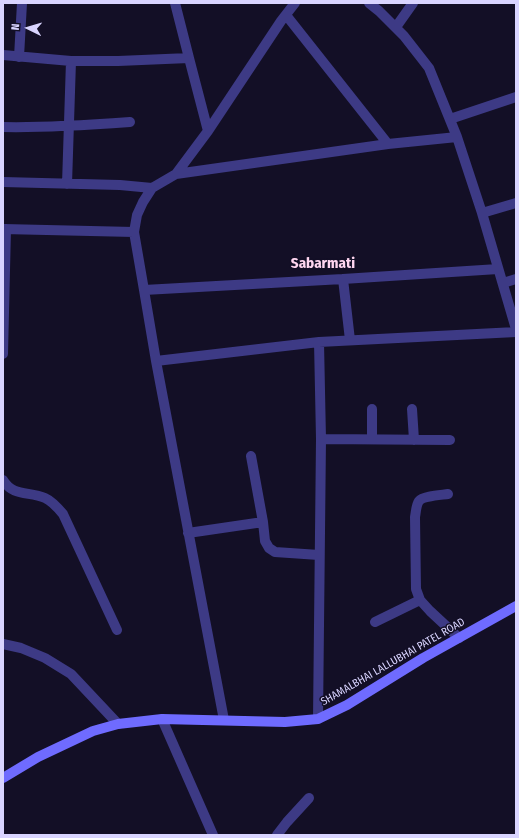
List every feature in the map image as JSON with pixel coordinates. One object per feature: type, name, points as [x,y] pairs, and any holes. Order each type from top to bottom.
[{"type":"main road","name":"SHAMALBHAI LALLUBHAI PATEL ROAD","points":[[3,778],[38,757],[93,731],[118,724],[162,719],[285,722],[318,720],[347,705],[423,658],[516,606]]},
{"type":"street","points":[[19,57],[22,3]]},
{"type":"street","points":[[175,3],[208,131]]},
{"type":"street","points":[[176,174],[208,131],[281,21],[295,3]]},
{"type":"street","points":[[156,361],[319,342],[516,330],[503,283],[457,136],[429,68],[396,27],[369,3]]},
{"type":"street","points":[[396,27],[413,3]]},
{"type":"street","points":[[286,15],[388,144]]},
{"type":"street","points":[[3,55],[71,61],[189,58]]},
{"type":"street","points":[[68,184],[71,61]]},
{"type":"street","points":[[450,119],[516,97]]},
{"type":"street","points":[[3,127],[31,128],[130,122]]},
{"type":"street","points":[[224,720],[156,361],[134,232],[137,215],[152,188],[176,174],[388,144],[457,136]]},
{"type":"street","points":[[3,182],[120,185],[152,188]]},
{"type":"street","points":[[482,214],[516,203]]},
{"type":"street","points":[[3,354],[5,229],[134,232]]},
{"type":"street","points":[[144,290],[498,270]]},
{"type":"street","points":[[343,279],[350,340]]},
{"type":"street","points":[[503,283],[516,279]]},
{"type":"street","points":[[318,720],[320,439],[319,342]]},
{"type":"street","points":[[412,408],[414,440]]},
{"type":"street","points":[[372,409],[372,439]]},
{"type":"street","points":[[320,439],[450,440]]},
{"type":"street","points":[[251,456],[266,541],[269,548],[276,552],[319,555]]},
{"type":"street","points":[[3,480],[14,491],[45,498],[56,506],[63,514],[117,630]]},
{"type":"street","points":[[448,494],[423,498],[419,501],[416,509],[416,589],[420,600],[459,638]]},
{"type":"street","points":[[188,533],[263,522]]},
{"type":"street","points":[[375,622],[420,600]]},
{"type":"street","points":[[3,644],[21,648],[45,658],[71,674],[118,724]]},
{"type":"street","points":[[162,719],[213,835]]},
{"type":"street","points":[[277,835],[309,798]]},
{"type":"district","name":"Sabarmati","points":[[323,264]]}]
